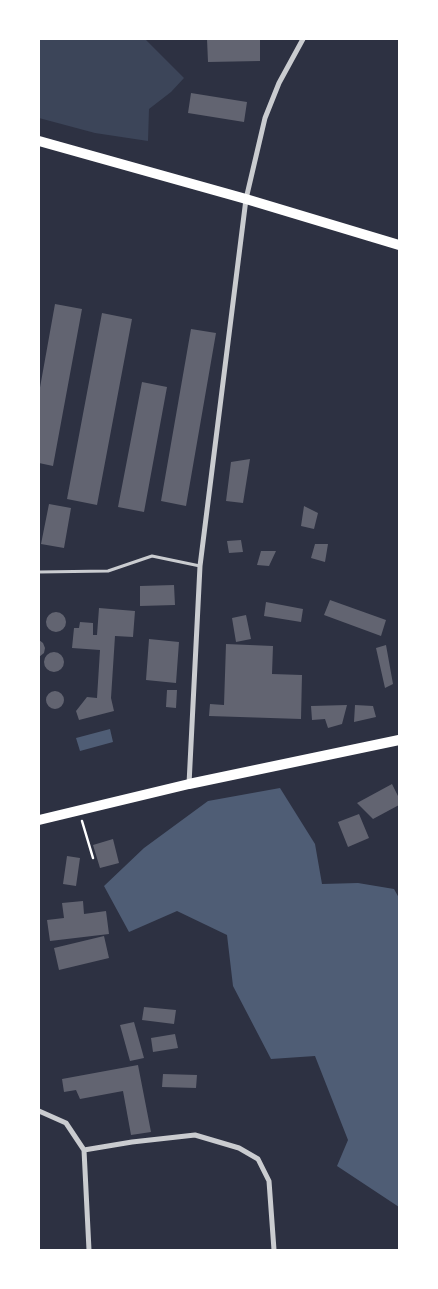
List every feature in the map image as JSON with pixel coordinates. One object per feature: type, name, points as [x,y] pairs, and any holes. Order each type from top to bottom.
[{"type":"main road","points":[[39,141],[399,244]]},
{"type":"main road","points":[[39,820],[188,784],[399,740]]},
{"type":"street","points":[[188,784],[200,566],[246,199],[265,118],[279,83],[303,39]]},
{"type":"street","points":[[39,1111],[66,1123],[84,1150],[89,1250]]},
{"type":"street","points":[[84,1150],[132,1142],[196,1135],[239,1148],[258,1159],[269,1181],[274,1250]]},
{"type":"lane","points":[[39,572],[108,572],[152,556],[200,566]]},
{"type":"path","points":[[79,810],[93,858]]},
{"type":"shaded area","points":[[39,39],[145,39],[184,78],[171,92],[149,109],[148,141],[95,133],[39,118]]},
{"type":"shaded area","points":[[110,729],[113,742],[80,751],[76,738]]},
{"type":"shaded area","points":[[280,788],[315,844],[322,884],[358,883],[394,889],[399,898],[399,1207],[337,1166],[348,1140],[315,1056],[271,1059],[233,986],[227,935],[177,911],[129,932],[104,886],[144,848],[208,801]]},
{"type":"building","points":[[207,39],[260,39],[260,61],[208,62]]},
{"type":"building","points":[[191,93],[247,102],[244,122],[188,113]]},
{"type":"building","points":[[55,304],[82,309],[53,466],[39,463],[39,393]]},
{"type":"building","points":[[102,313],[132,319],[97,505],[67,499]]},
{"type":"building","points":[[191,329],[216,333],[186,506],[161,501]]},
{"type":"building","points":[[142,382],[167,387],[144,512],[118,507]]},
{"type":"building","points":[[250,459],[243,503],[226,501],[231,462]]},
{"type":"building","points":[[49,504],[71,508],[64,548],[41,544]]},
{"type":"building","points":[[304,506],[318,513],[314,529],[301,526]]},
{"type":"building","points":[[241,540],[243,552],[229,553],[227,541]]},
{"type":"building","points":[[315,544],[328,544],[325,562],[311,558]]},
{"type":"building","points":[[261,551],[276,551],[269,566],[257,565]]},
{"type":"building","points":[[174,585],[175,605],[140,606],[140,586]]},
{"type":"building","points":[[330,600],[386,620],[381,636],[324,615]]},
{"type":"building","points":[[266,602],[303,609],[301,622],[264,616]]},
{"type":"building","points":[[99,608],[135,611],[133,637],[115,636],[111,698],[114,711],[79,720],[76,711],[87,697],[97,698],[100,650],[72,648],[74,628],[79,628],[80,622],[93,623],[93,635],[97,635]]},
{"type":"building","points":[[52,612],[60,612],[66,618],[66,626],[60,632],[52,632],[46,626],[46,618]]},
{"type":"building","points":[[246,615],[251,639],[236,642],[232,618]]},
{"type":"building","points":[[149,639],[179,642],[176,683],[146,680]]},
{"type":"building","points":[[39,640],[45,648],[44,653],[39,657]]},
{"type":"building","points":[[226,644],[273,646],[272,674],[302,675],[301,719],[209,716],[210,704],[224,705]]},
{"type":"building","points":[[386,645],[393,684],[385,688],[376,648]]},
{"type":"building","points":[[54,652],[61,655],[64,662],[61,669],[54,672],[47,669],[44,662],[47,655]]},
{"type":"building","points":[[167,690],[177,690],[176,708],[166,707]]},
{"type":"building","points":[[51,691],[59,691],[64,696],[62,707],[51,709],[46,704],[46,696]]},
{"type":"building","points":[[347,705],[342,724],[328,728],[325,719],[312,720],[311,706]]},
{"type":"building","points":[[355,705],[373,706],[376,717],[354,722]]},
{"type":"building","points":[[392,784],[399,798],[399,805],[373,819],[357,803]]},
{"type":"building","points":[[359,814],[369,838],[348,847],[338,822]]},
{"type":"building","points":[[113,839],[119,863],[100,868],[93,845]]},
{"type":"building","points":[[67,856],[80,858],[76,886],[63,884]]},
{"type":"building","points":[[83,901],[84,914],[106,911],[109,934],[50,941],[47,920],[64,918],[62,903]]},
{"type":"building","points":[[104,936],[109,958],[59,970],[54,948]]},
{"type":"building","points":[[144,1007],[176,1010],[174,1024],[142,1020]]},
{"type":"building","points":[[134,1022],[144,1058],[130,1061],[120,1025]]},
{"type":"building","points":[[175,1034],[178,1048],[153,1052],[151,1038]]},
{"type":"building","points":[[138,1065],[151,1132],[131,1135],[123,1091],[80,1099],[76,1090],[64,1092],[62,1079]]},
{"type":"building","points":[[163,1074],[197,1075],[196,1088],[162,1087]]}]
